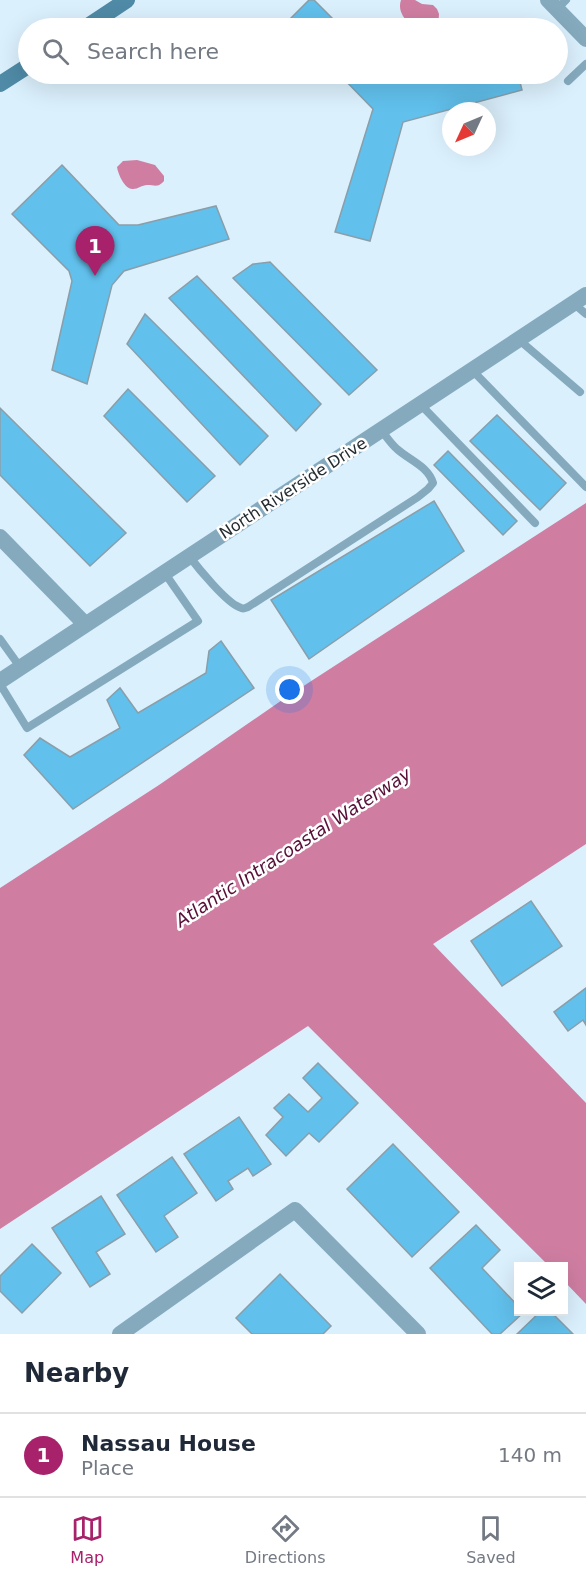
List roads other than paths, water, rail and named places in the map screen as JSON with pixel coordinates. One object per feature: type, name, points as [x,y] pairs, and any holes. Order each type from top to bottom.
[{"type":"main road","points":[[99,18],[123,1]]},
{"type":"main road","points":[[0,84],[18,72]]},
{"type":"street","points":[[557,3],[586,39]]},
{"type":"street","name":"North Riverside Drive","points":[[0,682],[518,339],[582,304]]},
{"type":"street","points":[[0,537],[85,624]]},
{"type":"street","points":[[120,1334],[295,1210],[418,1334]]},
{"type":"lane","points":[[568,81],[586,64]]},
{"type":"lane","points":[[518,339],[580,392]]},
{"type":"lane","points":[[472,370],[586,487]]},
{"type":"lane","points":[[420,404],[535,523]]},
{"type":"lane","points":[[189,556],[229,600],[243,609],[418,497],[433,483],[431,477],[417,462],[397,449],[381,430]]},
{"type":"lane","points":[[0,682],[27,728],[198,621],[165,572]]},
{"type":"lane","points":[[0,639],[20,667]]},
{"type":"water","points":[[401,0],[415,0],[422,4],[433,5],[437,9],[439,18],[404,18]]},
{"type":"water","points":[[137,160],[155,165],[164,176],[164,181],[158,185],[145,185],[133,189],[127,187],[117,167],[123,161]]},
{"type":"water","name":"Atlantic Intracoastal Waterway","points":[[586,503],[586,844],[433,944],[586,1103],[586,1304],[568,1285],[568,1262],[545,1262],[308,1026],[0,1229],[0,888],[159,785],[285,698]]},
{"type":"place","name":"Nassau House","points":[[95,276]]}]
